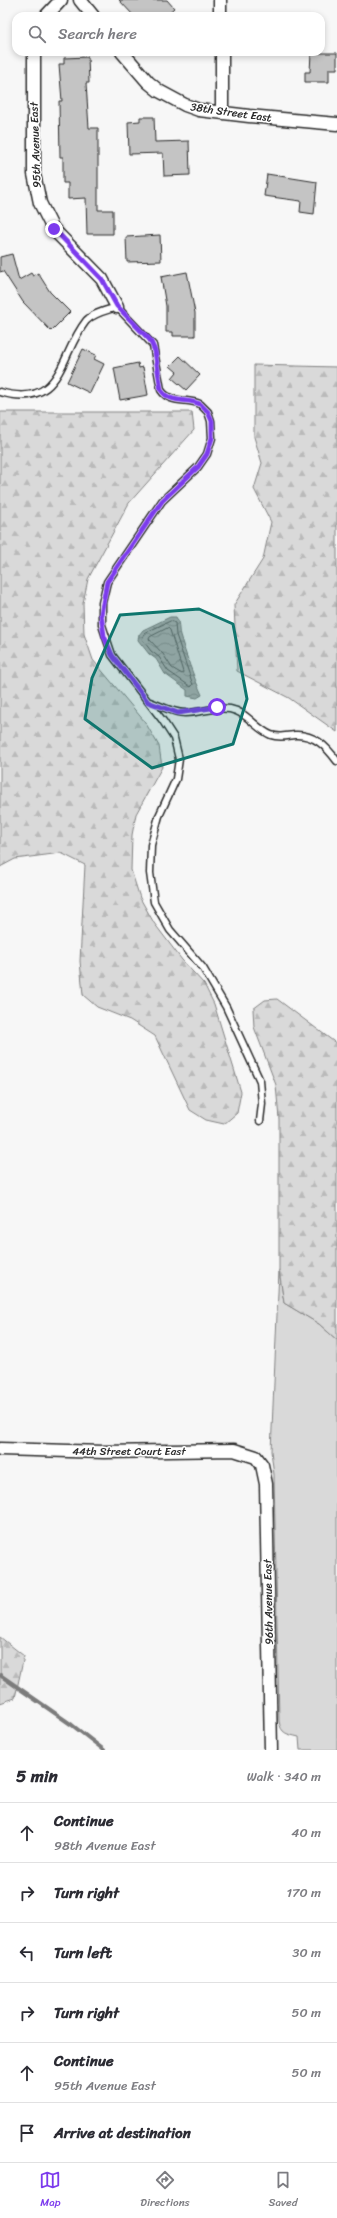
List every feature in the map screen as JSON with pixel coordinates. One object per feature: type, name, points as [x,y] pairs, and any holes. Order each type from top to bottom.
[{"type":"street","points":[[50,12],[61,0]]},
{"type":"street","points":[[80,0],[90,12]]},
{"type":"street","points":[[220,0],[220,12]]},
{"type":"street","name":"95th Avenue East","points":[[34,56],[34,174],[36,189],[46,217],[54,229],[102,279],[117,306]]},
{"type":"street","name":"38th Street East","points":[[125,56],[148,82],[171,99],[199,110],[337,124]]},
{"type":"street","points":[[222,56],[222,112]]},
{"type":"street","name":"44th Street Court East","points":[[0,1449],[104,1452],[234,1450],[256,1457]]},
{"type":"street","name":"96th Avenue East","points":[[256,1457],[262,1465],[266,1484],[272,1750]]},
{"type":"lane","points":[[0,392],[25,395],[48,387],[57,377],[87,320],[117,306],[153,345],[161,390],[164,394],[172,399],[195,402],[205,407],[210,416],[212,430],[210,447],[203,461],[162,501],[107,582],[104,593],[101,620],[108,645],[118,663],[170,729],[176,743],[179,758],[176,779],[159,816],[151,845],[150,873],[154,902],[170,930],[203,968],[226,1007],[260,1082],[262,1104],[260,1121]]},
{"type":"lane","points":[[148,702],[178,713],[217,707],[232,709],[240,712],[271,735],[282,737],[304,735],[313,737],[329,750],[337,761]]},
{"type":"highlighted area","points":[[199,609],[233,624],[247,699],[233,744],[152,768],[85,719],[92,678],[120,615]]},
{"type":"green space","points":[[254,365],[337,367],[337,732],[289,698],[237,671],[234,605],[263,559],[271,522],[254,489],[262,463],[254,437]]},
{"type":"green space","points":[[0,412],[192,412],[194,430],[129,503],[88,579],[83,603],[84,634],[93,660],[145,722],[159,746],[162,767],[136,814],[132,835],[131,870],[140,898],[154,923],[182,960],[204,984],[214,1004],[241,1092],[237,1113],[224,1124],[206,1120],[190,1110],[155,1036],[130,1020],[97,1007],[83,995],[80,961],[85,865],[61,853],[15,859],[0,867]]},
{"type":"green space","points":[[277,999],[337,1044],[337,1340],[319,1324],[284,1303],[279,1270],[279,1119],[276,1085],[254,1027],[253,1009],[265,1000]]},
{"type":"green space","points":[[279,1270],[284,1303],[319,1324],[337,1340],[337,1750],[300,1750],[299,1737],[285,1733],[281,1729],[279,1721],[274,1475],[271,1451]]},
{"type":"green space","points":[[0,1637],[24,1656],[15,1698],[0,1703]]},
{"type":"water","points":[[170,617],[176,617],[178,621],[180,635],[202,695],[197,698],[187,696],[187,690],[165,674],[156,659],[149,654],[138,640],[139,635],[143,630]]},
{"type":"building","points":[[119,0],[167,0],[174,8],[170,12],[130,12]]},
{"type":"building","points":[[325,53],[337,53],[337,69],[329,69],[329,82],[305,82],[305,72],[310,72],[311,56],[325,56]]},
{"type":"building","points":[[88,57],[89,83],[86,83],[89,128],[98,128],[98,210],[113,210],[113,234],[87,234],[86,198],[68,199],[68,183],[63,183],[63,157],[60,157],[59,101],[62,101],[59,64],[64,64],[64,58]]},
{"type":"building","points":[[140,117],[154,117],[155,142],[189,141],[190,175],[164,176],[163,153],[129,154],[128,122],[140,121]]},
{"type":"building","points":[[267,174],[317,182],[314,214],[300,212],[301,201],[264,196]]},
{"type":"building","points":[[160,235],[161,261],[127,262],[126,237]]},
{"type":"building","points":[[12,254],[19,280],[31,273],[33,276],[38,273],[50,292],[70,312],[51,331],[23,302],[3,271],[0,272],[0,257]]},
{"type":"building","points":[[187,272],[195,313],[195,336],[173,336],[173,332],[166,332],[166,306],[161,277]]},
{"type":"building","points":[[83,349],[96,355],[94,359],[104,364],[90,393],[67,382]]},
{"type":"building","points":[[180,356],[200,375],[186,390],[172,378],[177,372],[170,366]]},
{"type":"building","points":[[138,363],[139,368],[143,367],[148,395],[120,400],[114,368]]},
{"type":"waterway","points":[[0,1675],[72,1725],[104,1750]]},
{"type":"route","points":[[54,229],[62,240],[92,267],[102,279],[117,306],[150,340],[155,351],[161,390],[164,394],[172,399],[200,404],[205,407],[212,421],[212,438],[210,447],[203,461],[162,501],[107,582],[101,614],[104,636],[112,655],[148,702],[178,713],[186,713],[217,707]]}]
